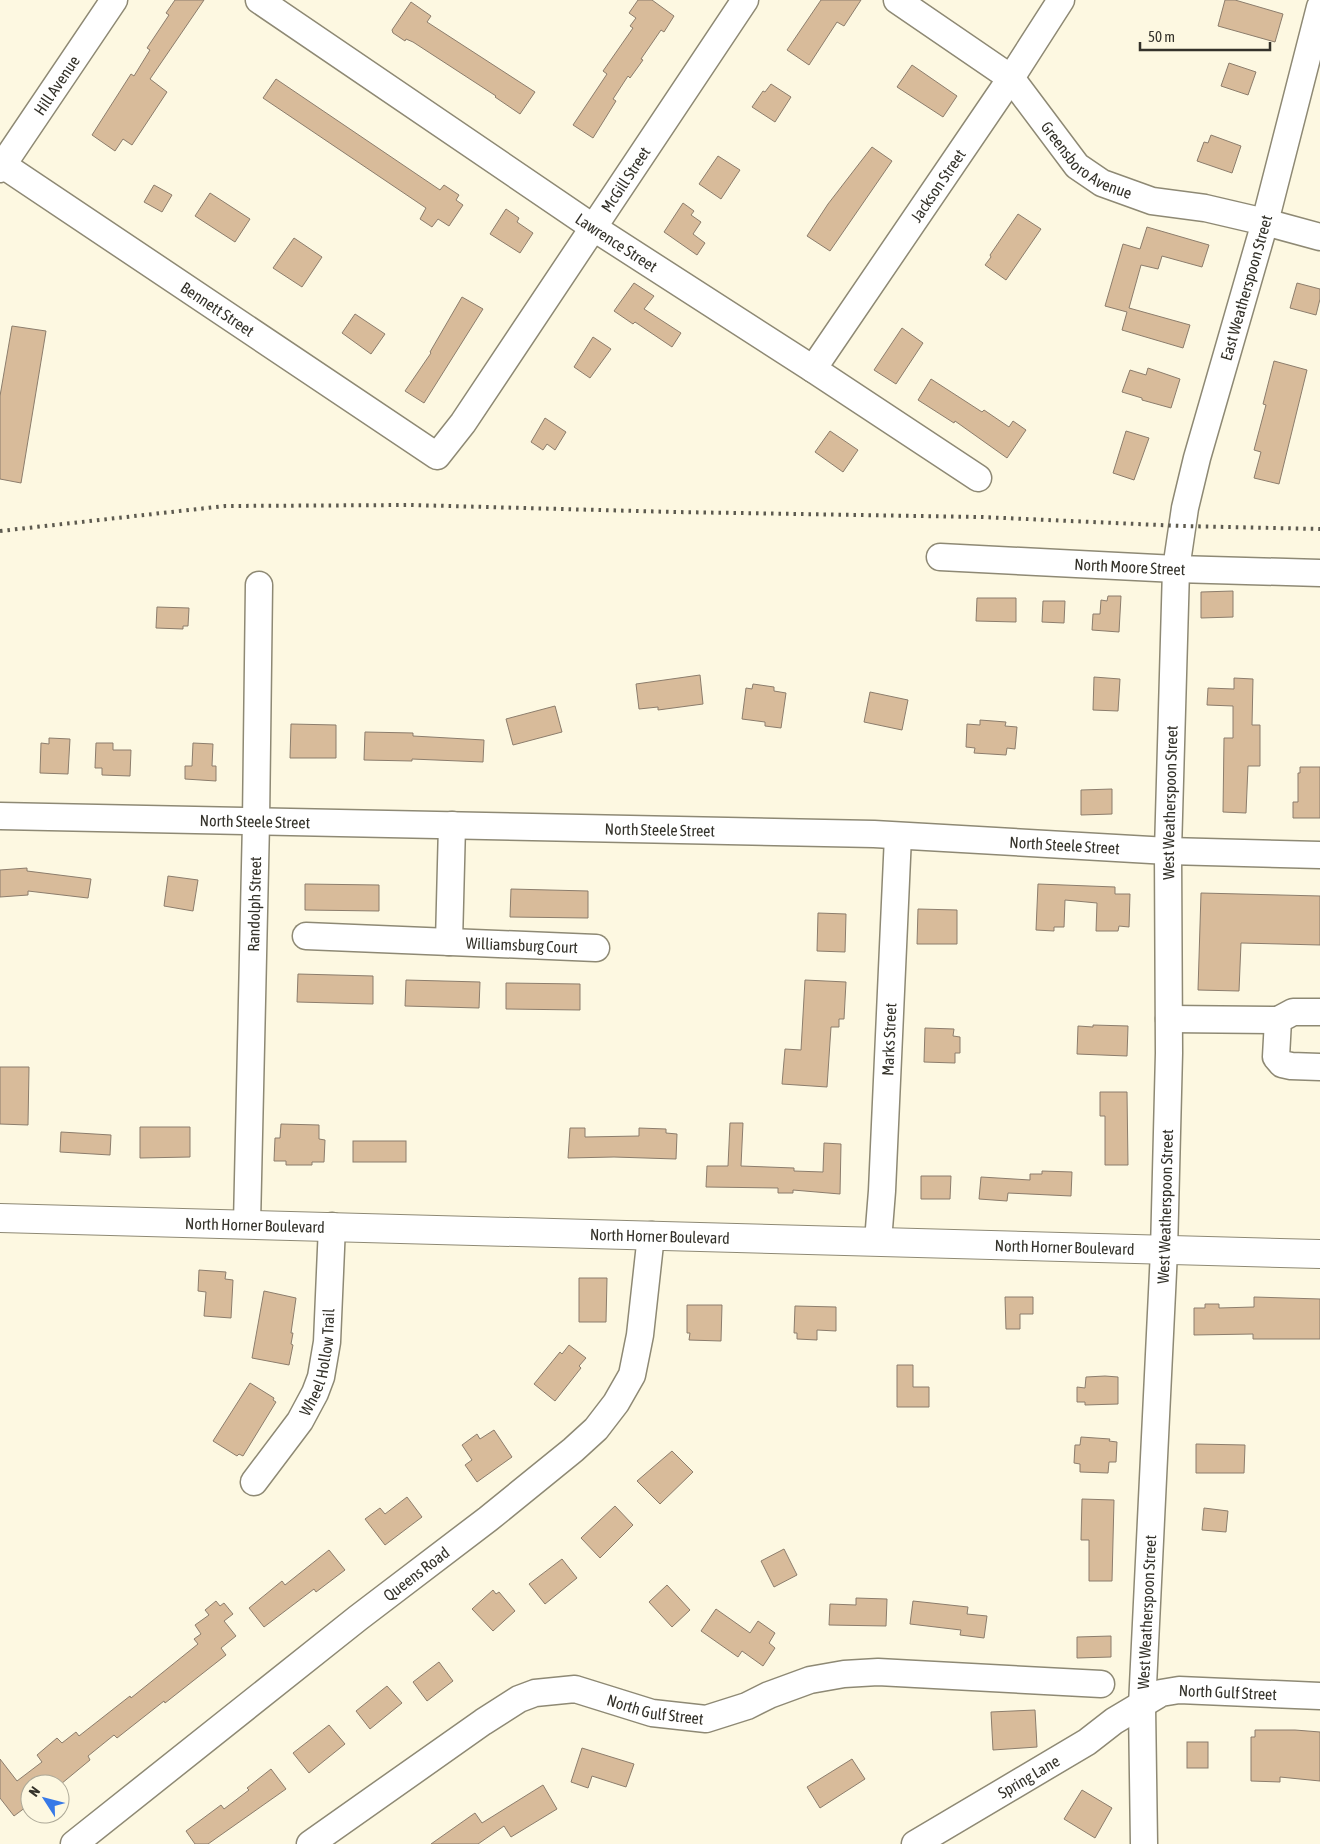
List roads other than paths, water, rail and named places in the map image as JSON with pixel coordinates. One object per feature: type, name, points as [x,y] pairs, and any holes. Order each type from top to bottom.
[{"type":"main road","name":"North Horner Boulevard","points":[[0,1218],[1320,1254]]},
{"type":"street","name":"Hill Avenue","points":[[1,165],[114,0]]},
{"type":"street","name":"Lawrence Street","points":[[260,0],[594,228],[978,478]]},
{"type":"street","name":"McGill Street","points":[[436,456],[463,423],[745,0]]},
{"type":"street","name":"Greensboro Avenue","points":[[897,0],[1010,78],[1077,166],[1102,183],[1152,201],[1205,208],[1320,237]]},
{"type":"street","name":"Jackson Street","points":[[813,369],[1061,0]]},
{"type":"street","name":"East Weatherspoon Street","points":[[1176,569],[1185,508],[1196,458],[1264,222],[1320,7]]},
{"type":"street","name":"Bennett Street","points":[[1,165],[436,456]]},
{"type":"street","name":"North Moore Street","points":[[940,557],[1176,569],[1320,573]]},
{"type":"street","name":"West Weatherspoon Street","points":[[1144,1844],[1142,1706],[1164,1251],[1168,1019],[1168,851],[1176,569]]},
{"type":"street","name":"Randolph Street","points":[[247,1224],[256,822],[258,585]]},
{"type":"street","name":"North Steele Street","points":[[0,816],[898,836],[1168,851],[1320,855]]},
{"type":"street","name":"Williamsburg Court","points":[[449,942],[452,825]]},
{"type":"street","name":"Marks Street","points":[[878,1241],[883,1181],[898,836]]},
{"type":"street","name":"Williamsburg Court","points":[[306,936],[596,948]]},
{"type":"street","points":[[1168,1019],[1278,1020],[1293,1012],[1320,1012]]},
{"type":"street","points":[[1278,1020],[1276,1057],[1282,1064],[1320,1067]]},
{"type":"street","name":"Wheel Hollow Trail","points":[[254,1482],[300,1421],[315,1394],[321,1377],[327,1342],[332,1226]]},
{"type":"street","name":"Queens Road","points":[[74,1844],[358,1618],[488,1519],[596,1429],[616,1403],[632,1374],[640,1335],[651,1235]]},
{"type":"street","name":"North Gulf Street","points":[[312,1843],[483,1722],[518,1699],[535,1693],[575,1689],[652,1713],[706,1719],[747,1706],[769,1695],[810,1680],[844,1674],[878,1672],[1101,1684]]},
{"type":"street","name":"North Gulf Street","points":[[1142,1706],[1160,1693],[1179,1690],[1320,1696]]},
{"type":"street","name":"Spring Lane","points":[[915,1844],[1087,1742],[1114,1721],[1142,1706]]},
{"type":"railway","points":[[0,531],[225,506],[411,505],[981,517],[1182,526],[1320,529]]}]
